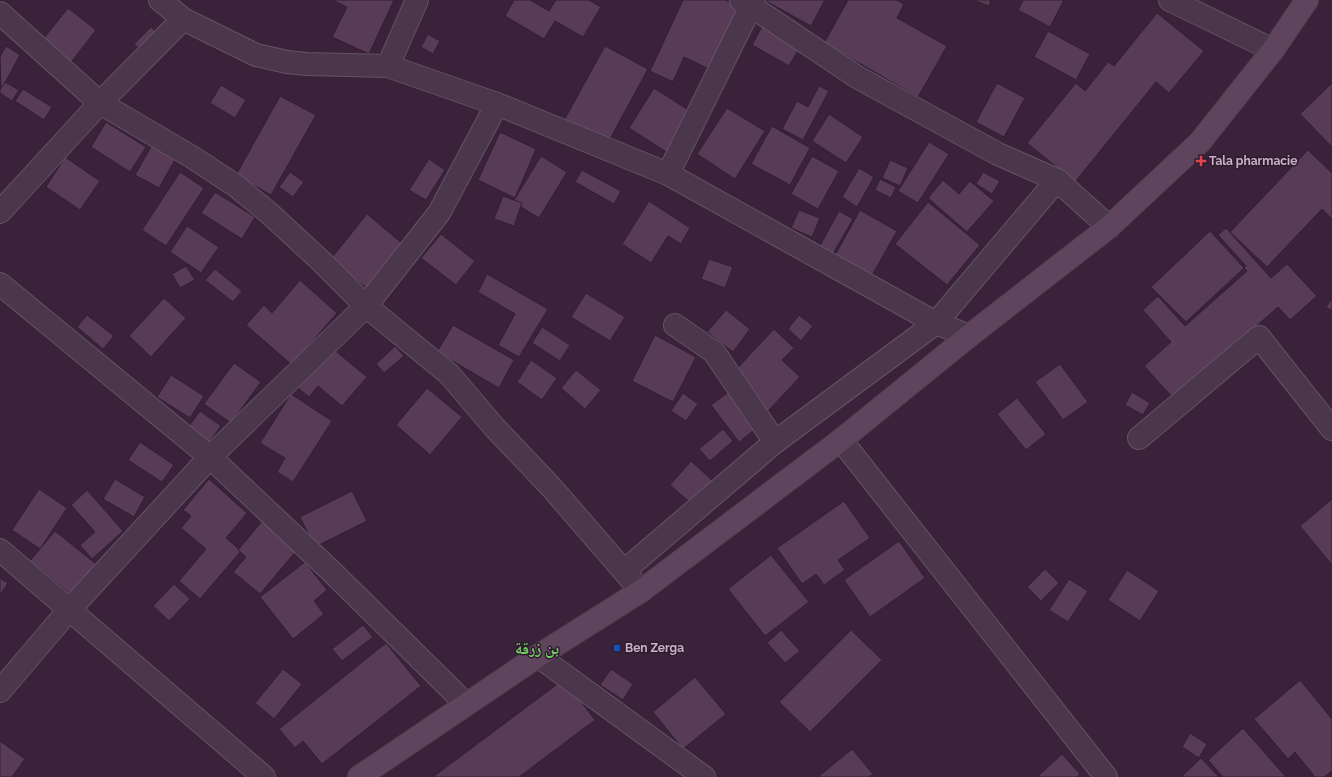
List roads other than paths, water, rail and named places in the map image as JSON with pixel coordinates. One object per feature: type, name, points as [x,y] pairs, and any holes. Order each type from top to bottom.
[{"type":"main road","points":[[359,777],[538,656],[641,591],[841,440],[968,336],[1109,227],[1200,142],[1273,50],[1307,0]]},
{"type":"street","points":[[160,0],[183,19],[256,55],[286,62],[307,64],[388,66],[497,104],[668,174],[936,323],[968,336]]},
{"type":"street","points":[[388,66],[417,0]]},
{"type":"street","points":[[1170,0],[1273,50]]},
{"type":"street","points":[[668,174],[749,2],[857,77],[998,154],[1057,180],[1109,227]]},
{"type":"street","points":[[0,12],[100,103],[192,157],[236,186],[269,213],[322,262],[366,306],[449,374],[495,428],[552,488],[641,591]]},
{"type":"street","points":[[0,212],[100,103],[183,19]]},
{"type":"street","points":[[0,691],[69,610],[210,457],[366,306],[438,213],[497,104]]},
{"type":"street","points":[[624,571],[775,442],[936,323],[1057,180]]},
{"type":"street","points":[[0,284],[210,457],[332,572],[466,704]]},
{"type":"street","points":[[675,325],[714,352],[775,442]]},
{"type":"street","points":[[1139,438],[1259,337],[1332,429]]},
{"type":"street","points":[[841,440],[1106,777]]},
{"type":"street","points":[[0,550],[264,777]]},
{"type":"street","points":[[538,656],[704,777]]},
{"type":"place","name":"Tala pharmacie","points":[[1201,161]]},
{"type":"place","name":"Ben Zerga","points":[[617,648]]},
{"type":"district","name":"بن زرقة","points":[[537,648]]}]
